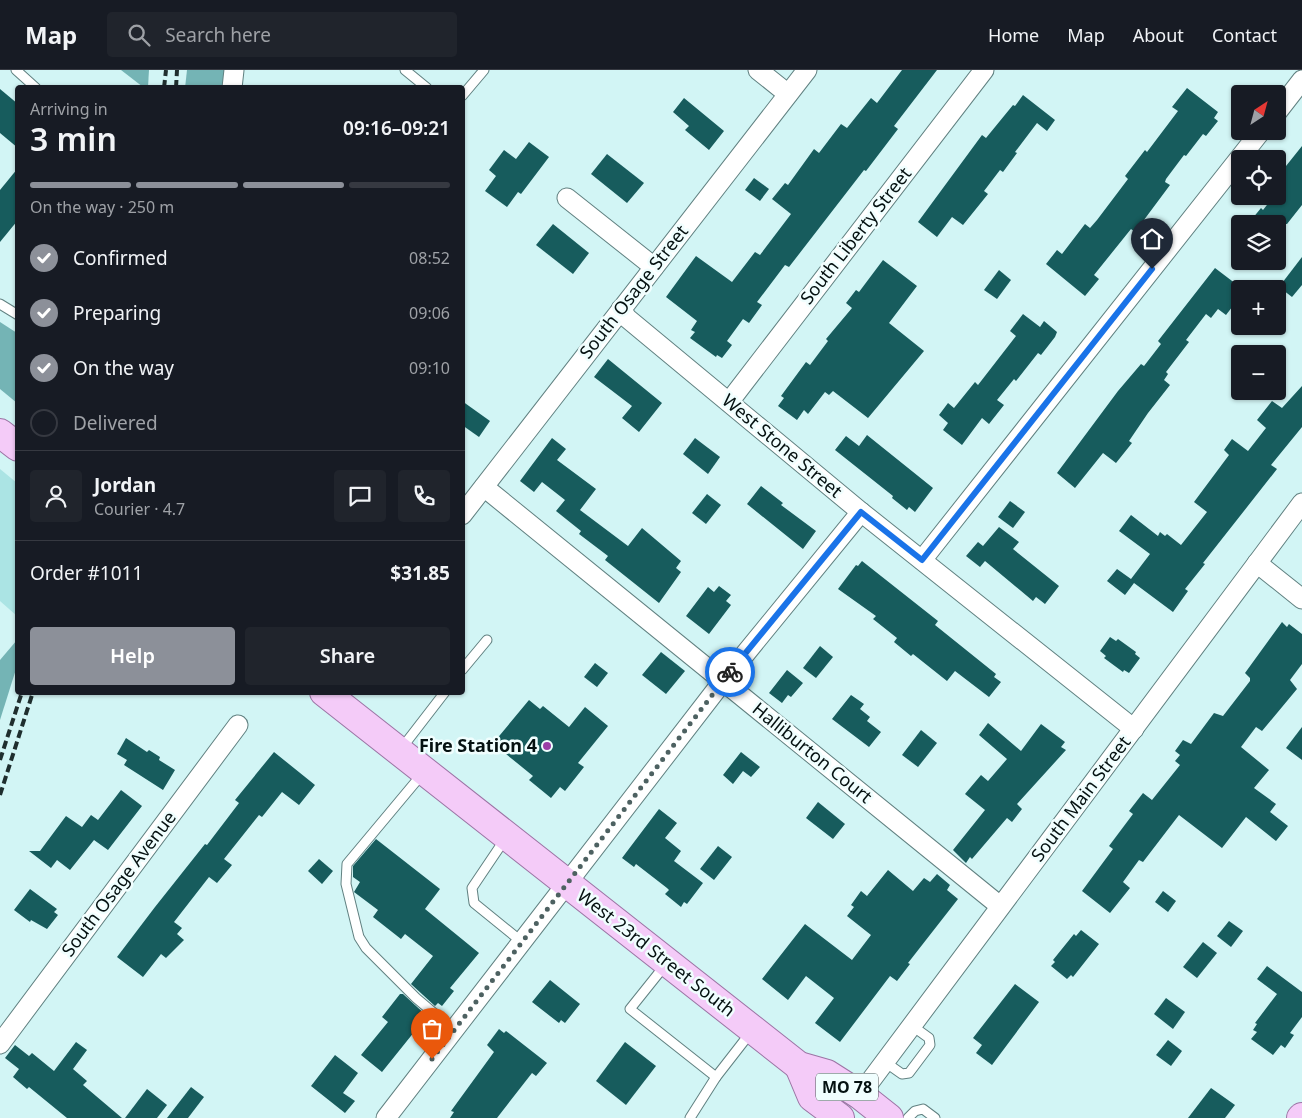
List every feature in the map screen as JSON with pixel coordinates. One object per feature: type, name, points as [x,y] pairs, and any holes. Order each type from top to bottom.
[{"type":"main road","points":[[0,433],[15,445]]},
{"type":"main road","name":"West 23rd Street South","points":[[328,695],[799,1066]]},
{"type":"main road","name":"MO 78","points":[[799,1066],[827,1074],[860,1095],[889,1118]]},
{"type":"main road","name":"MO 78","points":[[799,1066],[812,1097],[840,1118]]},
{"type":"street","points":[[232,85],[234,70]]},
{"type":"street","points":[[758,70],[788,94]]},
{"type":"street","name":"South Osage Street","points":[[465,511],[807,70]]},
{"type":"street","name":"South Liberty Street","points":[[729,402],[984,70]]},
{"type":"street","points":[[1286,101],[1302,80]]},
{"type":"street","points":[[922,560],[1254,140]]},
{"type":"street","points":[[567,198],[654,267]]},
{"type":"street","name":"West Stone Street","points":[[622,310],[627,318],[861,512],[1134,729]]},
{"type":"street","name":"Halliburton Court","points":[[484,487],[1000,906]]},
{"type":"street","name":"South Main Street","points":[[860,1095],[1302,503]]},
{"type":"street","points":[[386,1118],[723,681],[861,512]]},
{"type":"street","points":[[1257,563],[1302,599]]},
{"type":"street","name":"South Osage Avenue","points":[[0,1044],[238,725]]},
{"type":"lane","points":[[16,70],[33,85]]},
{"type":"lane","points":[[405,70],[423,85]]},
{"type":"lane","points":[[465,92],[484,70]]},
{"type":"lane","points":[[0,304],[15,313]]},
{"type":"lane","points":[[465,666],[487,640]]},
{"type":"lane","points":[[399,752],[443,695]]},
{"type":"lane","points":[[424,771],[347,864],[346,884],[359,937],[366,948],[416,998],[454,1030]]},
{"type":"lane","points":[[507,836],[472,888],[474,903],[522,942]]},
{"type":"lane","points":[[667,962],[630,1010],[716,1077]]},
{"type":"lane","points":[[886,1062],[902,1074],[909,1073],[930,1045],[929,1038],[911,1025]]},
{"type":"lane","points":[[690,1118],[716,1077],[753,1030]]},
{"type":"lane","points":[[908,1118],[915,1111],[923,1109],[934,1118]]},
{"type":"shaded area","points":[[121,70],[149,70],[148,85],[140,85]]},
{"type":"shaded area","points":[[187,70],[225,70],[223,85],[185,85]]},
{"type":"shaded area","points":[[0,322],[15,332],[15,401],[0,389]]},
{"type":"shaded area","points":[[0,469],[15,481],[15,614],[0,601]]},
{"type":"shaded area","points":[[15,642],[15,672],[0,720],[0,660]]},
{"type":"building","points":[[902,70],[937,70],[894,126],[898,129],[866,171],[864,170],[789,267],[785,265],[757,302],[762,305],[749,323],[743,319],[727,341],[732,345],[722,358],[717,355],[716,357],[690,338],[695,332],[691,330],[697,321],[666,297],[696,256],[732,282],[755,252],[760,255],[791,214],[772,199],[785,183],[788,185],[814,149],[819,153],[841,124],[847,128],[871,98],[877,103]]},
{"type":"building","points":[[1187,88],[1218,112],[1214,118],[1218,121],[1206,136],[1203,134],[1186,156],[1184,155],[1166,179],[1165,182],[1170,185],[1135,232],[1131,229],[1094,275],[1099,279],[1085,296],[1046,264],[1057,250],[1062,254],[1085,224],[1090,228],[1097,220],[1128,179],[1125,176],[1145,150],[1147,152],[1178,111],[1172,107]]},
{"type":"building","points":[[0,89],[15,102],[15,146],[0,133]]},
{"type":"building","points":[[1023,95],[1055,120],[1047,131],[1037,123],[1015,152],[1017,153],[1003,172],[1000,170],[984,191],[988,194],[963,225],[952,217],[937,237],[918,222],[982,135],[986,138]]},
{"type":"building","points":[[684,98],[724,131],[709,150],[685,130],[689,126],[673,112]]},
{"type":"building","points":[[529,142],[549,157],[521,194],[518,192],[507,207],[485,191],[496,176],[489,170],[504,150],[516,159]]},
{"type":"building","points":[[1302,146],[1302,205],[1287,224],[1286,215],[1255,215],[1261,208],[1263,210],[1267,205],[1286,205],[1286,166]]},
{"type":"building","points":[[607,154],[644,183],[627,203],[591,174]]},
{"type":"building","points":[[15,172],[15,224],[0,242],[0,190]]},
{"type":"building","points":[[754,178],[769,189],[760,201],[745,190]]},
{"type":"building","points":[[553,224],[589,253],[573,274],[536,245]]},
{"type":"building","points":[[1302,257],[1302,285],[1292,297],[1286,292],[1286,280],[1284,280]]},
{"type":"building","points":[[883,260],[917,286],[889,323],[924,351],[868,418],[833,391],[829,395],[825,392],[808,414],[804,410],[797,420],[778,406],[784,398],[781,396],[806,362],[810,365],[828,341],[826,339],[852,308],[846,303],[856,290],[859,292]]},
{"type":"building","points":[[1215,268],[1231,280],[1231,308],[1226,315],[1218,309],[1211,318],[1206,314],[1186,340],[1189,342],[1166,372],[1168,374],[1164,380],[1170,385],[1129,441],[1132,443],[1116,463],[1103,453],[1075,488],[1057,473],[1118,391],[1141,364],[1144,366],[1161,344],[1158,341]]},
{"type":"building","points":[[999,270],[1011,280],[997,299],[984,290]]},
{"type":"building","points":[[1023,314],[1040,327],[1044,321],[1057,332],[1055,337],[1041,355],[1038,353],[1016,381],[1014,379],[997,400],[1004,405],[989,424],[982,418],[962,445],[943,430],[948,423],[939,415],[948,403],[954,408],[975,382],[978,385],[1016,336],[1010,331]]},
{"type":"building","points":[[608,359],[662,403],[639,432],[622,418],[632,406],[594,377]]},
{"type":"building","points":[[1302,386],[1302,427],[1271,465],[1277,469],[1203,563],[1205,564],[1185,589],[1188,591],[1173,612],[1134,583],[1125,595],[1107,581],[1117,569],[1131,579],[1150,554],[1119,531],[1131,515],[1158,536],[1160,532],[1165,536],[1167,534],[1181,545],[1207,512],[1194,502],[1229,455],[1224,450],[1232,439],[1248,451],[1266,428],[1257,420],[1272,401],[1282,408]]},
{"type":"building","points":[[465,403],[490,421],[479,437],[465,427]]},
{"type":"building","points":[[867,435],[933,488],[915,512],[909,507],[907,510],[892,498],[893,496],[835,450],[846,436],[859,446]]},
{"type":"building","points":[[552,438],[566,449],[557,460],[596,489],[580,510],[628,546],[642,528],[681,561],[676,568],[681,572],[659,603],[605,560],[608,556],[579,534],[581,531],[556,511],[565,500],[542,482],[534,492],[520,481]]},
{"type":"building","points":[[695,438],[720,457],[708,474],[683,454]]},
{"type":"building","points":[[761,486],[783,503],[781,505],[816,531],[803,549],[747,504]]},
{"type":"building","points":[[707,494],[721,505],[706,524],[692,513]]},
{"type":"building","points":[[1010,501],[1025,512],[1013,528],[998,517]]},
{"type":"building","points":[[999,527],[1019,542],[1013,549],[1059,586],[1045,604],[1036,597],[1033,601],[985,561],[980,567],[966,556],[978,542],[983,546]]},
{"type":"building","points":[[862,561],[938,621],[935,625],[996,674],[994,677],[1001,682],[989,697],[955,671],[947,681],[913,654],[911,656],[894,642],[897,638],[873,619],[876,616],[838,589],[856,565],[858,566]]},
{"type":"building","points":[[719,586],[731,595],[726,601],[731,605],[709,634],[686,616],[708,587],[714,592]]},
{"type":"building","points":[[1282,622],[1287,627],[1289,624],[1302,634],[1302,664],[1290,680],[1297,689],[1262,731],[1256,727],[1241,747],[1269,770],[1254,788],[1276,804],[1270,812],[1288,826],[1276,841],[1246,817],[1222,848],[1179,815],[1143,862],[1139,860],[1123,882],[1130,888],[1110,913],[1082,891],[1113,849],[1109,846],[1133,814],[1129,811],[1143,793],[1152,800],[1180,765],[1175,761],[1180,755],[1175,751],[1183,740],[1191,744],[1214,713],[1223,716],[1250,681],[1250,678],[1245,673]]},
{"type":"building","points":[[1110,637],[1116,641],[1118,639],[1136,652],[1135,654],[1140,658],[1129,673],[1124,670],[1123,672],[1104,658],[1106,656],[1100,651]]},
{"type":"building","points":[[820,646],[833,657],[816,678],[803,668]]},
{"type":"building","points":[[661,652],[685,671],[666,694],[642,675]]},
{"type":"building","points":[[595,663],[608,673],[597,687],[584,677]]},
{"type":"building","points":[[787,670],[803,683],[791,697],[788,695],[782,703],[769,693]]},
{"type":"building","points":[[851,695],[864,704],[860,709],[870,717],[867,721],[881,732],[869,747],[832,719]]},
{"type":"building","name":"Fire Station 4","points":[[529,700],[540,709],[543,706],[569,727],[585,707],[608,726],[578,763],[584,767],[565,791],[560,787],[551,798],[529,780],[533,776],[506,754],[508,752],[495,741]]},
{"type":"building","points":[[988,723],[1021,751],[1041,724],[1065,742],[1061,747],[1066,750],[1017,804],[1022,809],[1012,822],[1007,818],[972,859],[970,857],[966,863],[953,850],[985,810],[965,794],[981,775],[988,781],[1007,759],[979,735]]},
{"type":"building","points":[[1302,727],[1302,760],[1286,748]]},
{"type":"building","points":[[921,730],[937,743],[918,767],[902,755]]},
{"type":"building","points":[[126,738],[147,752],[149,750],[160,757],[159,760],[175,770],[163,790],[124,765],[127,760],[117,754]]},
{"type":"building","points":[[274,752],[315,785],[299,805],[282,792],[262,817],[259,815],[224,859],[232,865],[217,883],[209,877],[174,922],[182,928],[177,934],[184,940],[166,958],[161,954],[143,977],[117,957],[205,844],[207,845],[239,803],[235,800]]},
{"type":"building","points":[[741,752],[760,767],[751,777],[743,771],[733,784],[723,775]]},
{"type":"building","points":[[121,790],[142,806],[108,850],[94,840],[70,870],[57,860],[51,868],[29,851],[40,851],[66,816],[82,827],[91,815],[98,820]]},
{"type":"building","points":[[818,802],[845,824],[833,839],[806,818]]},
{"type":"building","points":[[659,809],[677,823],[665,838],[681,851],[674,861],[703,883],[687,904],[684,902],[681,907],[665,894],[669,890],[667,888],[636,864],[634,867],[622,858]]},
{"type":"building","points":[[376,839],[440,889],[425,909],[479,953],[450,988],[454,991],[442,1006],[438,1003],[435,1006],[411,984],[433,956],[405,934],[401,939],[373,917],[378,910],[354,892],[360,882],[353,877],[353,866]]},
{"type":"building","points":[[718,846],[732,857],[714,880],[700,869]]},
{"type":"building","points":[[319,859],[333,871],[322,884],[308,871]]},
{"type":"building","points":[[888,870],[913,891],[924,878],[930,882],[937,874],[950,885],[947,890],[958,899],[908,963],[910,964],[897,981],[890,976],[840,1042],[815,1023],[834,998],[806,976],[788,1000],[762,979],[805,924],[852,960],[871,935],[847,916],[854,907],[851,905],[861,891],[867,896]]},
{"type":"building","points":[[30,889],[57,909],[54,912],[58,915],[47,929],[31,920],[30,922],[14,910]]},
{"type":"building","points":[[1163,891],[1176,901],[1168,912],[1155,902]]},
{"type":"building","points":[[1229,921],[1243,931],[1231,947],[1217,936]]},
{"type":"building","points":[[1081,930],[1099,944],[1073,977],[1071,975],[1067,979],[1051,966],[1055,962],[1053,960],[1074,934],[1076,936]]},
{"type":"building","points":[[1203,942],[1217,953],[1197,978],[1183,967]]},
{"type":"building","points":[[1267,966],[1302,992],[1302,1017],[1290,1033],[1294,1035],[1285,1048],[1281,1045],[1273,1055],[1251,1039],[1257,1032],[1253,1030],[1257,1024],[1255,1023],[1277,994],[1257,979]]},
{"type":"building","points":[[550,980],[580,1004],[565,1023],[561,1020],[559,1023],[532,1002]]},
{"type":"building","points":[[1015,984],[1039,1002],[992,1065],[976,1053],[982,1045],[973,1038]]},
{"type":"building","points":[[400,994],[403,994],[427,1016],[382,1072],[361,1055],[388,1022],[382,1017]]},
{"type":"building","points":[[1166,998],[1185,1012],[1173,1029],[1154,1014]]},
{"type":"building","points":[[499,1029],[504,1033],[506,1031],[547,1063],[536,1076],[532,1073],[497,1118],[450,1118],[454,1112],[451,1111],[494,1052],[487,1045]]},
{"type":"building","points":[[1168,1040],[1182,1051],[1171,1066],[1156,1055]]},
{"type":"building","points":[[76,1042],[87,1050],[73,1069],[87,1081],[83,1085],[122,1118],[67,1118],[29,1087],[27,1089],[13,1077],[19,1069],[5,1058],[15,1045],[29,1056],[32,1053],[54,1071]]},
{"type":"building","points":[[625,1042],[656,1066],[626,1105],[596,1081]]},
{"type":"building","points":[[335,1055],[358,1073],[343,1093],[355,1101],[345,1113],[311,1086]]},
{"type":"building","points":[[191,1087],[204,1097],[188,1118],[167,1118]]},
{"type":"building","points":[[1211,1088],[1235,1105],[1225,1118],[1188,1118]]},
{"type":"building","points":[[147,1089],[167,1105],[157,1118],[125,1118]]},
{"type":"railway","points":[[164,85],[166,70]]},
{"type":"railway","points":[[176,85],[177,70]]},
{"type":"railway","points":[[0,760],[21,695]]},
{"type":"railway","points":[[0,795],[32,695]]},
{"type":"way so far","points":[[432,1059],[730,672]]},
{"type":"place","name":"Fire Station 4","points":[[547,746]]},
{"type":"route","points":[[730,672],[861,512],[922,560],[1152,269]]}]
